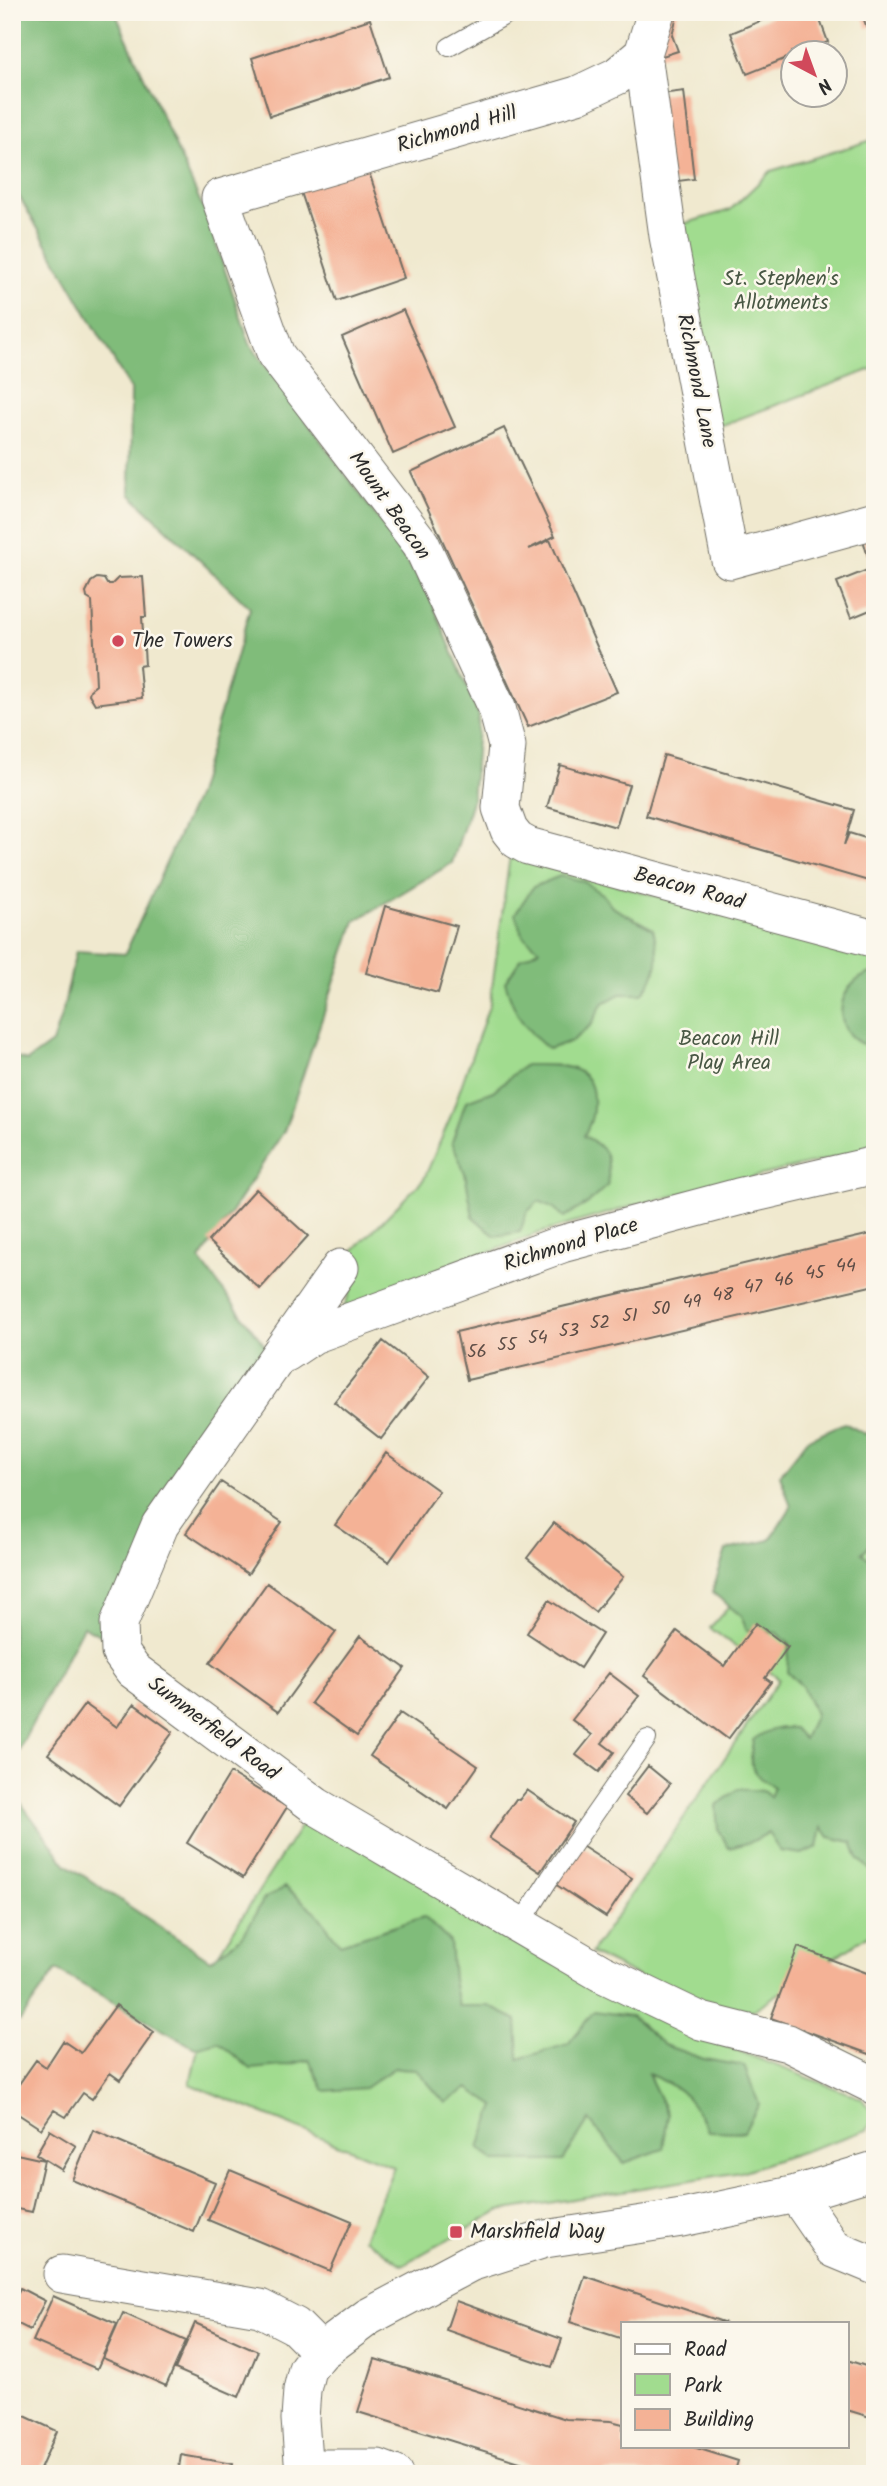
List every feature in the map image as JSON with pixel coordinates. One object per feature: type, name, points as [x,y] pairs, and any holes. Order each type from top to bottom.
[{"type":"street","points":[[643,54],[656,12]]},
{"type":"street","name":"Richmond Hill","points":[[220,198],[577,95],[617,76],[643,54]]},
{"type":"street","name":"Richmond Lane","points":[[643,54],[668,236],[730,560],[875,520]]},
{"type":"street","name":"Mount Beacon","points":[[220,198],[276,355],[421,544],[498,708],[507,746],[501,808],[509,830]]},
{"type":"street","name":"Beacon Road","points":[[509,830],[517,840],[528,846],[875,939]]},
{"type":"street","name":"Richmond Place","points":[[279,1357],[313,1335],[562,1244],[738,1197],[875,1165]]},
{"type":"street","name":"Summerfield Road","points":[[340,1268],[160,1525],[119,1623],[120,1652],[133,1670],[316,1806],[601,1973],[701,2021],[788,2043],[875,2086]]},
{"type":"street","points":[[394,2474],[378,2468],[304,2471],[300,2418],[307,2369],[321,2352],[368,2317],[470,2263],[545,2239],[682,2218],[796,2194],[875,2170]]},
{"type":"street","points":[[796,2194],[834,2249],[875,2266]]},
{"type":"street","points":[[62,2274],[260,2308],[295,2326],[321,2352]]},
{"type":"lane","points":[[449,47],[511,12]]},
{"type":"lane","points":[[520,1925],[647,1739]]},
{"type":"green space","points":[[12,12],[115,12],[205,212],[250,344],[387,531],[429,595],[479,716],[472,801],[452,863],[355,921],[284,1131],[200,1260],[266,1347],[105,1638],[83,1626],[12,1763],[12,1056],[27,1061],[52,1043],[63,1010],[76,951],[125,954],[197,795],[250,608],[130,494],[131,390],[19,196],[12,179]]},
{"type":"green space","name":"St. Stephen's Allotments","points":[[875,139],[875,368],[712,429],[673,227],[730,210],[771,171]]},
{"type":"green space","name":"Beacon Hill Play Area","points":[[510,855],[875,957],[875,1148],[640,1204],[536,1234],[343,1311],[352,1285],[335,1269],[424,1179],[449,1121],[490,1003]]},
{"type":"green space","points":[[560,876],[583,881],[603,895],[612,907],[653,929],[657,964],[642,994],[620,994],[602,1004],[592,1024],[572,1041],[548,1049],[520,1019],[505,982],[521,959],[539,949],[523,936],[515,914],[533,887]]},
{"type":"green space","points":[[875,972],[875,1047],[860,1043],[850,1035],[843,1024],[841,1012],[843,999],[850,987],[860,978]]},
{"type":"green space","points":[[525,1065],[569,1068],[586,1078],[591,1087],[593,1110],[584,1136],[599,1145],[606,1155],[608,1185],[587,1204],[564,1217],[554,1208],[539,1201],[527,1212],[520,1232],[495,1236],[473,1217],[465,1173],[452,1142],[466,1101],[493,1091]]},
{"type":"green space","points":[[844,1423],[865,1434],[875,1430],[875,1539],[862,1553],[875,1564],[875,1875],[858,1858],[852,1842],[829,1837],[822,1827],[818,1847],[802,1854],[780,1851],[768,1833],[751,1842],[729,1848],[718,1830],[716,1806],[738,1789],[763,1791],[770,1797],[774,1787],[760,1778],[751,1763],[753,1740],[767,1732],[788,1728],[794,1728],[804,1739],[815,1714],[802,1686],[787,1672],[789,1644],[778,1633],[747,1630],[740,1615],[712,1592],[726,1550],[770,1540],[791,1507],[780,1475],[808,1439]]},
{"type":"green space","points":[[875,1485],[875,1931],[752,2011],[695,2005],[591,1953],[779,1679],[710,1628],[796,1527]]},
{"type":"green space","points":[[12,1791],[66,1864],[210,1960],[243,1936],[264,1899],[285,1887],[315,1911],[340,1944],[424,1917],[450,1942],[458,2006],[489,2006],[517,2020],[519,2059],[568,2044],[594,2011],[631,2016],[664,2045],[704,2059],[744,2066],[759,2104],[744,2132],[708,2131],[685,2095],[670,2084],[648,2074],[668,2115],[663,2149],[624,2163],[589,2120],[563,2161],[494,2161],[479,2147],[495,2106],[468,2088],[445,2103],[416,2069],[394,2068],[365,2088],[324,2091],[309,2060],[251,2069],[218,2042],[195,2048],[56,1970],[20,2021],[12,2021]]},
{"type":"green space","points":[[307,1816],[660,2021],[861,2098],[875,2116],[867,2130],[741,2172],[499,2211],[402,2265],[364,2238],[394,2167],[190,2084],[219,1953]]},
{"type":"building","points":[[656,12],[678,12],[672,35],[678,51],[656,58]]},
{"type":"building","points":[[782,12],[817,12],[827,38],[778,38],[778,62],[747,74],[731,33]]},
{"type":"building","points":[[861,12],[875,12],[875,25],[867,28]]},
{"type":"building","points":[[370,19],[389,77],[270,116],[252,58]]},
{"type":"building","points":[[684,91],[694,179],[663,183],[653,95]]},
{"type":"building","points":[[367,166],[404,278],[337,301],[300,189]]},
{"type":"building","points":[[403,310],[455,427],[393,454],[342,337]]},
{"type":"building","points":[[504,428],[555,536],[529,549],[550,540],[617,692],[528,727],[411,472]]},
{"type":"building","points":[[875,528],[875,559],[869,560],[861,533]]},
{"type":"building","points":[[875,567],[875,608],[851,618],[837,582]]},
{"type":"building","name":"The Towers","points":[[143,577],[146,617],[142,617],[145,665],[139,666],[142,698],[95,704],[89,694],[96,685],[92,601],[87,598],[86,592],[91,582],[97,578],[112,584],[118,578]]},
{"type":"building","points":[[664,755],[854,810],[844,845],[849,833],[875,841],[875,883],[646,816]]},
{"type":"building","points":[[560,765],[629,785],[616,827],[547,807]]},
{"type":"building","points":[[385,906],[457,926],[438,993],[366,973]]},
{"type":"building","points":[[256,1189],[308,1236],[260,1289],[208,1241]]},
{"type":"building","points":[[875,1233],[875,1285],[467,1380],[456,1332]]},
{"type":"building","points":[[383,1341],[429,1377],[381,1439],[334,1402]]},
{"type":"building","points":[[386,1453],[439,1491],[389,1562],[335,1525]]},
{"type":"building","points":[[221,1482],[282,1522],[248,1574],[186,1533]]},
{"type":"building","points":[[554,1523],[623,1577],[595,1612],[527,1558]]},
{"type":"building","points":[[267,1583],[336,1632],[278,1712],[210,1663]]},
{"type":"building","points":[[549,1600],[602,1634],[580,1668],[527,1633]]},
{"type":"building","points":[[756,1623],[788,1647],[765,1678],[771,1682],[728,1739],[644,1676],[677,1631],[724,1666]]},
{"type":"building","points":[[360,1636],[405,1668],[357,1736],[311,1703]]},
{"type":"building","points":[[609,1673],[639,1696],[602,1743],[614,1752],[599,1772],[576,1755],[592,1735],[572,1720]]},
{"type":"building","points":[[85,1704],[117,1727],[134,1704],[173,1732],[119,1806],[48,1754]]},
{"type":"building","points":[[400,1713],[478,1766],[448,1809],[370,1756]]},
{"type":"building","points":[[648,1766],[670,1784],[647,1813],[625,1796]]},
{"type":"building","points":[[230,1773],[287,1807],[243,1878],[187,1843]]},
{"type":"building","points":[[527,1790],[574,1822],[540,1872],[489,1838],[516,1799],[519,1800]]},
{"type":"building","points":[[580,1845],[632,1878],[606,1917],[555,1884]]},
{"type":"building","points":[[798,1947],[875,1976],[875,2056],[771,2018]]},
{"type":"building","points":[[116,2005],[154,2032],[120,2080],[110,2073],[92,2099],[83,2093],[66,2117],[54,2110],[41,2129],[12,2110],[12,2094],[36,2060],[46,2067],[63,2041],[81,2053]]},
{"type":"building","points":[[50,2130],[76,2146],[62,2170],[36,2154]]},
{"type":"building","points":[[93,2130],[215,2182],[194,2232],[72,2180]]},
{"type":"building","points":[[12,2153],[44,2160],[32,2212],[12,2208]]},
{"type":"building","points":[[230,2170],[352,2221],[330,2271],[208,2220]]},
{"type":"building","points":[[585,2276],[723,2322],[621,2322],[621,2338],[570,2322]]},
{"type":"building","points":[[20,2288],[45,2301],[30,2330],[12,2321],[12,2304]]},
{"type":"building","points":[[53,2296],[117,2324],[97,2369],[33,2341]]},
{"type":"building","points":[[456,2301],[562,2339],[552,2367],[446,2330]]},
{"type":"building","points":[[123,2313],[186,2341],[166,2386],[103,2358]]},
{"type":"building","points":[[195,2323],[258,2351],[239,2397],[175,2369]]},
{"type":"building","points":[[375,2359],[566,2419],[621,2424],[621,2448],[696,2448],[738,2461],[734,2474],[549,2471],[358,2412]]},
{"type":"building","points":[[848,2360],[875,2369],[875,2402],[870,2417],[848,2410]]},
{"type":"building","points":[[14,2411],[57,2431],[38,2474],[12,2472]]},
{"type":"building","points":[[181,2455],[233,2464],[231,2474],[178,2474]]},
{"type":"place","name":"The Towers","points":[[118,641]]},
{"type":"place","name":"Marshfield Way","points":[[456,2232]]}]
